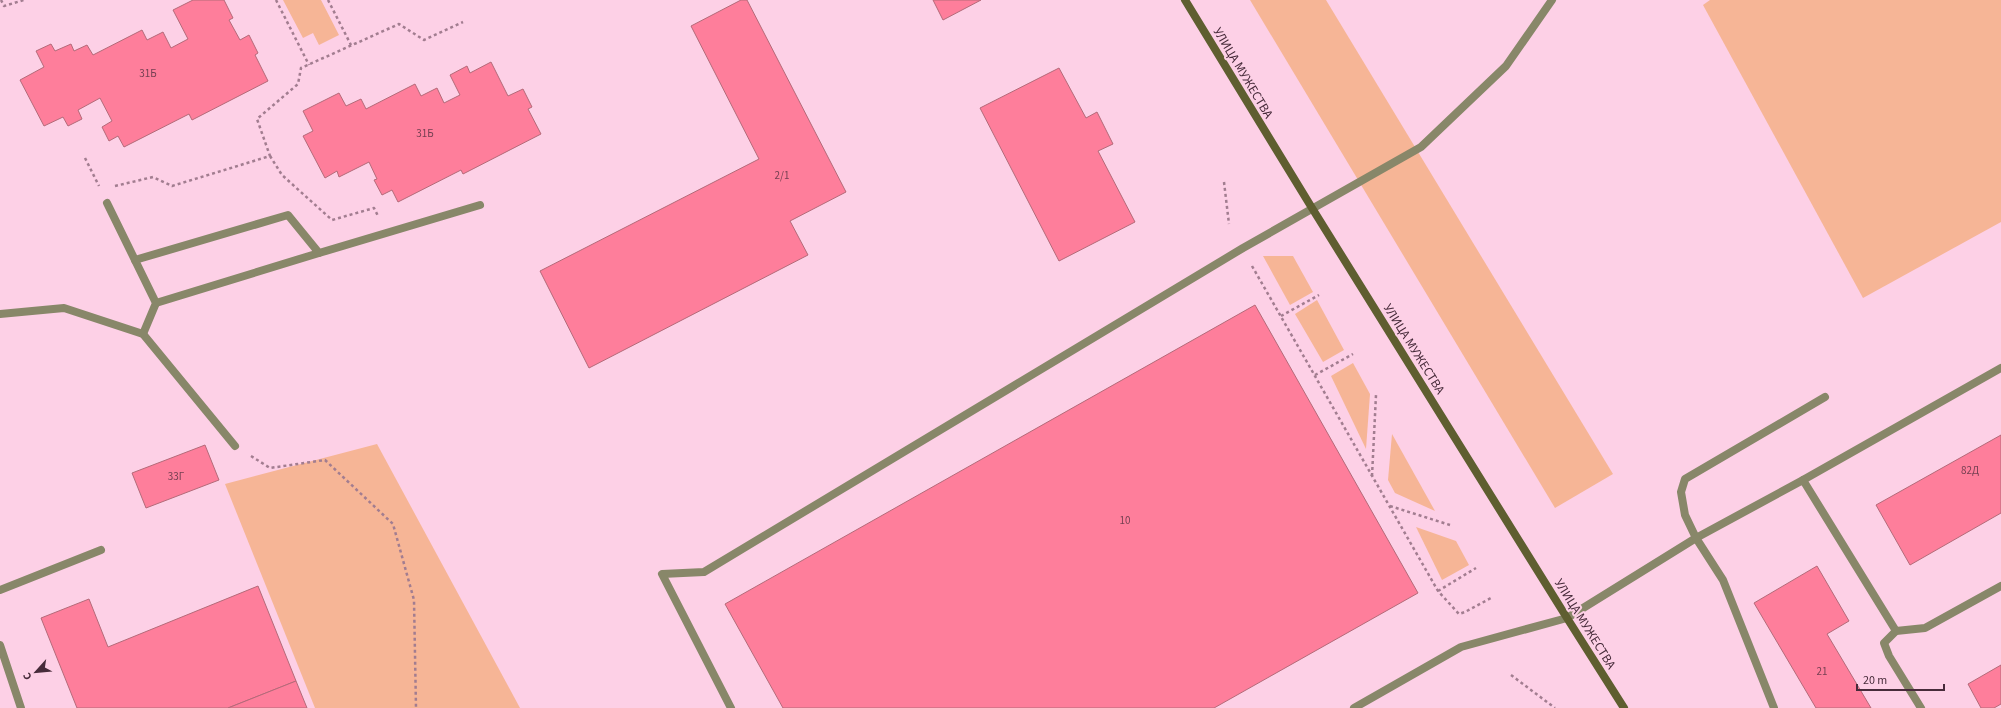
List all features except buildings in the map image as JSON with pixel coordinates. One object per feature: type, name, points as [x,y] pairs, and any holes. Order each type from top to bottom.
[{"type":"main road","name":"УЛИЦА МУЖЕСТВА","points":[[1185,0],[1566,618],[1624,708]]},
{"type":"lane","points":[[731,708],[662,574],[704,572],[1312,208],[1421,147],[1506,66],[1552,0]]},
{"type":"lane","points":[[107,203],[156,303],[143,334]]},
{"type":"lane","points":[[156,303],[480,205]]},
{"type":"lane","points":[[135,260],[288,215],[319,253]]},
{"type":"lane","points":[[0,314],[64,308],[143,334],[235,446]]},
{"type":"lane","points":[[1354,708],[1461,647],[1566,618],[1696,538],[2001,368]]},
{"type":"lane","points":[[1774,708],[1723,580],[1696,538],[1685,515],[1682,505],[1681,492],[1685,479],[1825,397]]},
{"type":"lane","points":[[1802,480],[1896,631]]},
{"type":"lane","points":[[0,590],[101,550]]},
{"type":"lane","points":[[1921,708],[1889,656],[1884,644],[1896,631],[1925,628],[2001,586]]},
{"type":"lane","points":[[0,645],[22,708]]},
{"type":"path","points":[[1,0],[4,6],[24,0]]},
{"type":"path","points":[[276,0],[309,65]]},
{"type":"path","points":[[328,0],[351,45]]},
{"type":"path","points":[[385,233],[374,208],[332,220],[282,175],[270,156],[257,120],[298,84],[301,68],[399,24],[424,40],[463,22]]},
{"type":"path","points":[[109,188],[153,177],[172,186],[270,156]]},
{"type":"path","points":[[85,158],[101,190]]},
{"type":"path","points":[[1224,182],[1229,224]]},
{"type":"path","points":[[1252,266],[1438,591],[1458,614],[1465,612],[1491,598]]},
{"type":"path","points":[[1281,316],[1319,295]]},
{"type":"path","points":[[1315,375],[1353,354]]},
{"type":"path","points":[[1372,476],[1376,395]]},
{"type":"path","points":[[235,446],[270,468],[325,460],[393,524],[414,600],[416,708]]},
{"type":"path","points":[[1389,506],[1450,525]]},
{"type":"path","points":[[1438,591],[1476,568]]},
{"type":"path","points":[[1511,675],[1555,708]]},
{"type":"shaded area","points":[[283,0],[321,0],[339,35],[319,45],[313,33],[303,38]]},
{"type":"shaded area","points":[[1250,0],[1326,0],[1613,474],[1555,508]]},
{"type":"shaded area","points":[[1710,0],[2001,0],[2001,222],[1863,298],[1703,5]]},
{"type":"shaded area","points":[[1263,256],[1293,256],[1313,292],[1290,305]]},
{"type":"shaded area","points":[[1317,300],[1344,350],[1323,362],[1295,314]]},
{"type":"shaded area","points":[[1353,363],[1370,394],[1366,449],[1331,376]]},
{"type":"shaded area","points":[[1392,434],[1435,511],[1395,493],[1388,480]]},
{"type":"shaded area","points":[[377,444],[520,708],[315,708],[225,484]]},
{"type":"shaded area","points":[[1416,527],[1456,541],[1469,565],[1442,580]]}]
